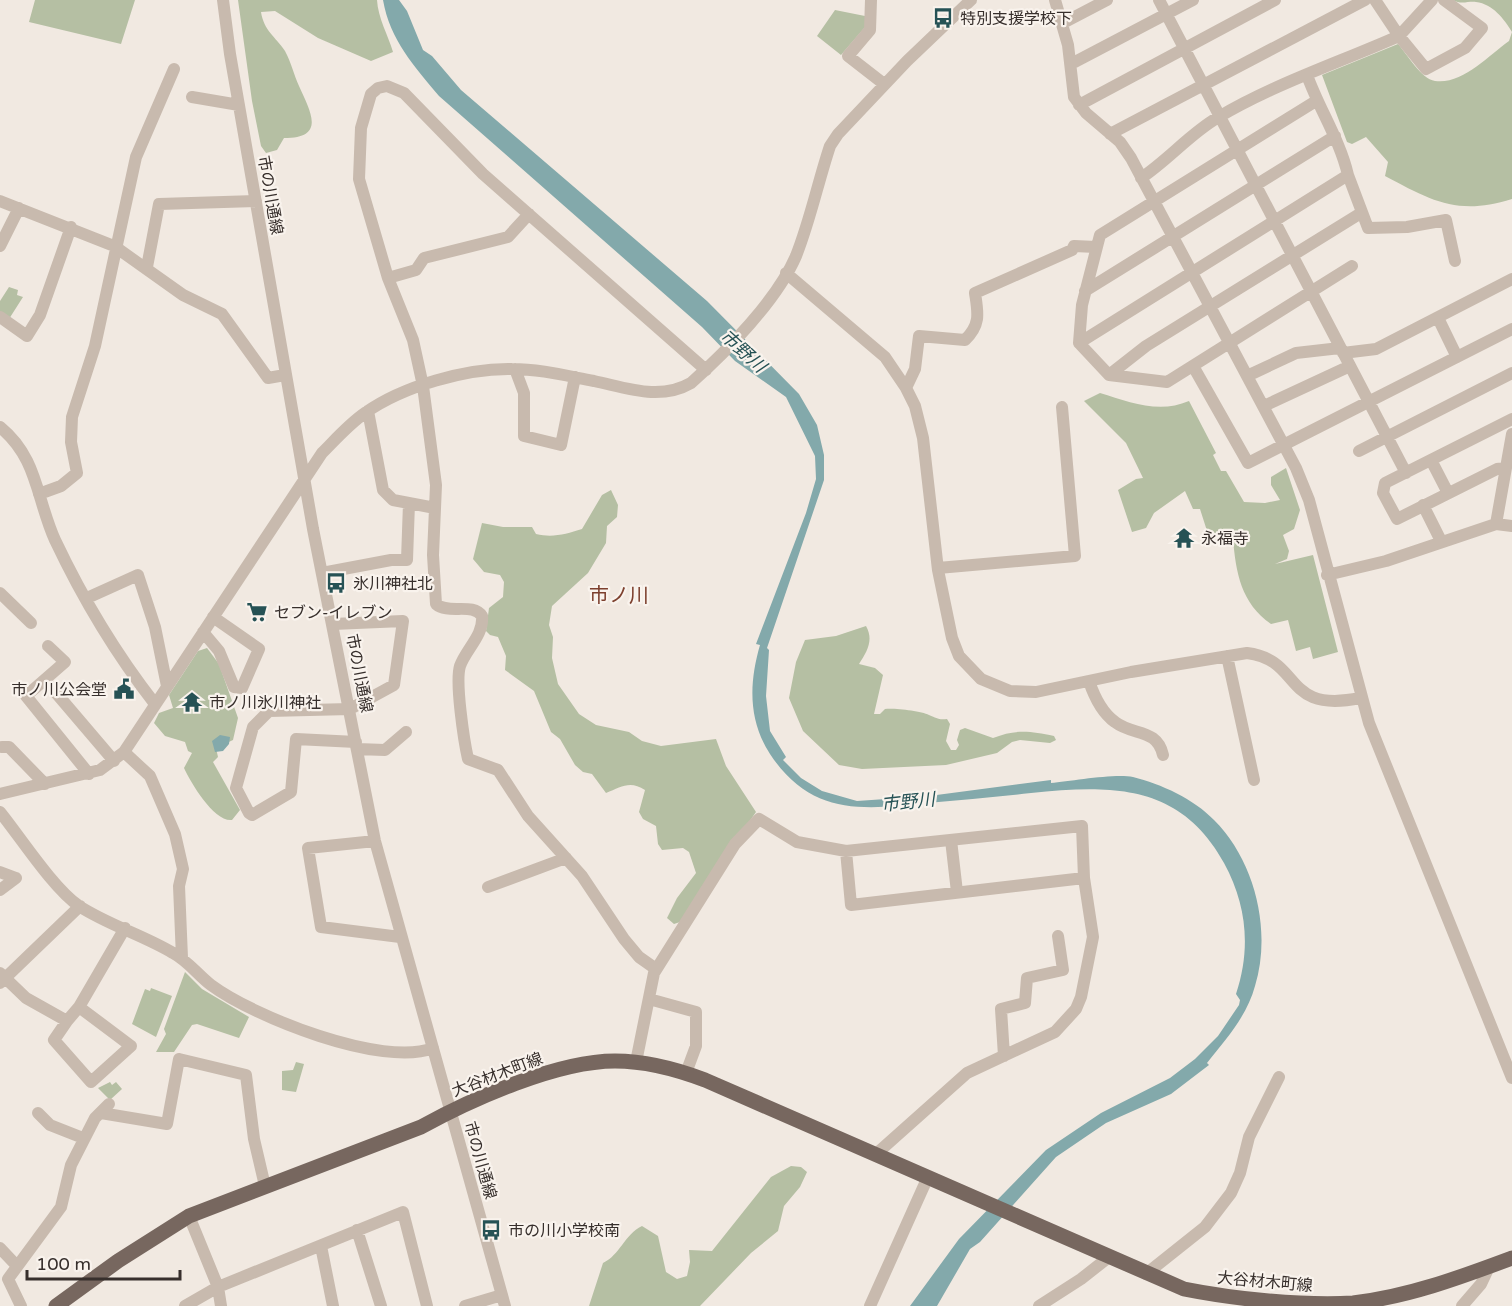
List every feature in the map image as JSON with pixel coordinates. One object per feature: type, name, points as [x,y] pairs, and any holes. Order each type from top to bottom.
[{"type":"main road","name":"大谷材木町線","points":[[56,1306],[118,1261],[189,1216],[421,1127],[450,1112],[565,1068],[595,1062],[636,1062],[686,1073],[1184,1289],[1217,1295],[1315,1304],[1352,1303],[1398,1295],[1512,1258]]},
{"type":"street","name":"市の川通線","points":[[223,0],[238,105],[304,483],[375,841],[400,938],[503,1300]]},
{"type":"street","points":[[871,0],[870,30],[848,56],[884,84]]},
{"type":"street","points":[[0,794],[89,774],[114,761],[124,752],[322,453],[351,424],[368,411],[423,386],[473,372],[515,369],[575,377],[654,393],[666,393],[685,387],[706,370],[753,318],[796,256],[830,146],[848,120],[971,0]]},
{"type":"street","points":[[1055,0],[1063,23],[1071,64],[1072,87],[1079,105],[1125,148],[1284,444],[1309,500],[1360,698],[1451,932],[1512,1078]]},
{"type":"street","points":[[1063,23],[1107,0]]},
{"type":"street","points":[[1159,0],[1406,474]]},
{"type":"street","points":[[1071,64],[1193,0]]},
{"type":"street","points":[[1079,105],[1275,0]]},
{"type":"street","points":[[1110,134],[1365,0]]},
{"type":"street","points":[[1375,0],[1425,69],[1465,48],[1482,28],[1444,0]]},
{"type":"street","points":[[1141,178],[1164,163],[1219,117],[1307,75],[1399,36],[1432,0]]},
{"type":"street","points":[[39,494],[61,486],[77,473],[70,428],[95,346],[114,246],[136,157],[174,69]]},
{"type":"street","points":[[1307,75],[1316,101],[1335,136],[1368,228],[1407,227],[1446,220],[1455,261]]},
{"type":"street","points":[[656,969],[639,957],[624,939],[582,876],[528,816],[498,771],[468,759],[459,695],[459,669],[480,632],[482,616],[476,610],[441,608],[436,604],[433,555],[436,485],[423,386],[413,340],[388,278],[359,179],[361,128],[370,94],[378,88],[387,86],[404,93],[453,146],[706,370]]},
{"type":"street","points":[[192,97],[238,105]]},
{"type":"street","points":[[1316,101],[1100,235],[1085,291],[1079,343],[1109,375],[1167,382],[1352,266]]},
{"type":"street","points":[[1085,291],[1335,136]]},
{"type":"street","points":[[1079,343],[1348,175]]},
{"type":"street","points":[[0,201],[71,227],[114,246],[147,267],[183,295],[222,314],[268,378],[285,375]]},
{"type":"street","points":[[147,267],[159,204],[256,201]]},
{"type":"street","points":[[0,246],[19,208]]},
{"type":"street","points":[[1109,375],[1146,346],[1361,213]]},
{"type":"street","points":[[388,278],[416,270],[424,258],[508,237],[529,214]]},
{"type":"street","points":[[0,317],[27,336],[40,315],[71,227]]},
{"type":"street","points":[[906,387],[915,369],[919,336],[965,340],[969,336],[979,318],[975,293],[1072,249],[1074,246],[1096,247]]},
{"type":"street","points":[[786,273],[885,357],[906,387],[915,406],[923,438],[938,567],[952,639],[959,656],[981,679],[997,687],[1036,692],[1247,653],[1265,657],[1276,664],[1299,691],[1315,699],[1331,702],[1360,698]]},
{"type":"street","points":[[1247,376],[1296,353],[1376,349],[1512,279]]},
{"type":"street","points":[[1438,318],[1457,357]]},
{"type":"street","points":[[1193,366],[1248,463],[1512,329]]},
{"type":"street","points":[[1264,406],[1350,366]]},
{"type":"street","points":[[515,369],[524,393],[524,436],[561,445],[575,377]]},
{"type":"street","points":[[1359,451],[1512,374]]},
{"type":"street","points":[[938,567],[1075,556],[1062,407]]},
{"type":"street","points":[[368,411],[383,490],[393,500],[435,508]]},
{"type":"street","points":[[1505,468],[1497,469],[1448,492],[1398,519],[1383,493],[1385,483],[1512,419]]},
{"type":"street","points":[[0,427],[19,445],[29,461],[56,541],[116,650],[155,704]]},
{"type":"street","points":[[1496,524],[1512,434]]},
{"type":"street","points":[[1431,460],[1448,492]]},
{"type":"street","points":[[322,573],[391,560],[407,561],[409,503]]},
{"type":"street","points":[[1423,506],[1440,541]]},
{"type":"street","points":[[1327,575],[1386,561],[1496,524],[1512,526]]},
{"type":"street","points":[[87,598],[138,575],[155,627],[167,686]]},
{"type":"street","points":[[0,593],[31,623]]},
{"type":"street","points":[[203,632],[219,651],[234,687],[242,688],[259,649],[213,617]]},
{"type":"street","points":[[333,624],[403,621],[394,685],[350,709],[269,711],[253,728],[236,788],[249,813],[252,815],[291,792],[296,738],[385,750],[406,732]]},
{"type":"street","points":[[48,646],[65,662],[27,696],[89,774]]},
{"type":"street","points":[[1227,656],[1254,780]]},
{"type":"street","points":[[45,680],[114,761]]},
{"type":"street","points":[[1089,681],[1097,702],[1115,722],[1150,735],[1157,740],[1163,755]]},
{"type":"street","points":[[2,747],[9,747],[45,784]]},
{"type":"street","points":[[124,752],[150,776],[175,834],[183,869],[179,886],[182,958]]},
{"type":"street","points":[[0,812],[52,878],[80,906],[182,958],[212,986],[256,1011],[316,1037],[404,1055],[433,1048]]},
{"type":"street","points":[[636,1062],[656,969],[735,844],[759,819],[797,842],[846,851],[1082,826],[1084,878],[1093,937],[1081,997],[1076,1008],[1055,1032],[967,1073],[875,1155]]},
{"type":"street","points":[[951,840],[957,892]]},
{"type":"street","points":[[375,841],[308,848],[321,927],[400,938]]},
{"type":"street","points":[[846,851],[850,905],[1084,878]]},
{"type":"street","points":[[488,887],[566,858]]},
{"type":"street","points":[[0,872],[16,878],[0,890]]},
{"type":"street","points":[[67,1021],[26,998],[1,979],[80,906]]},
{"type":"street","points":[[79,1007],[131,1046],[91,1082],[54,1040],[79,1007],[125,928]]},
{"type":"street","points":[[1005,1056],[1001,1009],[1025,1003],[1028,996],[1027,978],[1063,970],[1058,936]]},
{"type":"street","points":[[649,999],[696,1012],[696,1046],[686,1073]]},
{"type":"street","points":[[21,1306],[8,1279],[61,1207],[71,1165],[79,1153],[83,1138],[105,1108],[167,1124],[179,1059],[246,1075],[254,1140],[265,1186]]},
{"type":"street","points":[[1146,1274],[1205,1227],[1231,1193],[1240,1173],[1249,1137],[1279,1077]]},
{"type":"street","points":[[38,1113],[50,1125],[83,1138]]},
{"type":"street","points":[[870,1306],[927,1179]]},
{"type":"street","points":[[185,1306],[218,1287],[403,1212],[427,1306]]},
{"type":"street","points":[[189,1216],[218,1287],[221,1306]]},
{"type":"street","points":[[357,1230],[381,1306]]},
{"type":"street","points":[[321,1246],[333,1306]]},
{"type":"street","points":[[0,1248],[17,1266]]},
{"type":"street","points":[[1039,1306],[1082,1279],[1108,1257]]},
{"type":"street","points":[[1462,1306],[1481,1284],[1490,1266]]},
{"type":"street","points":[[465,1306],[503,1300]]},
{"type":"green space","points":[[35,0],[135,0],[121,44],[29,22]]},
{"type":"green space","points":[[238,0],[377,0],[381,20],[393,52],[371,61],[318,38],[275,11],[261,12],[267,29],[287,55],[312,121],[311,128],[306,133],[297,137],[284,138],[277,150],[266,153],[261,146],[252,101]]},
{"type":"green space","points":[[1453,0],[1512,0],[1512,32],[1502,17],[1488,6],[1482,3],[1462,3]]},
{"type":"green space","points":[[835,10],[865,16],[866,26],[841,55],[817,36]]},
{"type":"green space","points":[[1512,32],[1512,199],[1493,204],[1460,206],[1432,199],[1385,176],[1388,162],[1366,137],[1352,144],[1347,142],[1322,75],[1398,44],[1425,76],[1435,81],[1455,79],[1474,68],[1509,41]]},
{"type":"green space","points":[[9,287],[18,290],[17,295],[23,297],[9,319],[0,314],[0,301]]},
{"type":"green space","points":[[1100,393],[1155,407],[1178,405],[1189,401],[1216,453],[1213,455],[1221,471],[1226,471],[1244,502],[1265,503],[1280,500],[1271,485],[1271,477],[1286,468],[1300,510],[1294,529],[1283,535],[1289,551],[1287,559],[1275,564],[1313,555],[1338,652],[1313,659],[1310,647],[1296,651],[1288,620],[1271,624],[1261,616],[1247,597],[1238,575],[1233,539],[1215,542],[1208,534],[1200,509],[1193,509],[1185,491],[1154,513],[1146,528],[1132,532],[1118,490],[1136,479],[1143,478],[1126,443],[1084,401]]},
{"type":"green space","points":[[611,490],[618,505],[617,517],[607,526],[606,543],[588,573],[552,606],[549,625],[553,637],[552,658],[558,684],[579,714],[596,725],[629,732],[642,741],[661,746],[716,739],[726,766],[756,812],[680,922],[674,924],[667,918],[677,898],[696,873],[689,852],[683,848],[662,850],[658,844],[656,826],[643,819],[639,812],[645,790],[630,785],[606,793],[592,774],[583,772],[575,765],[560,739],[551,732],[534,691],[505,670],[506,656],[498,637],[486,631],[489,608],[503,597],[504,582],[500,575],[484,572],[473,559],[482,523],[503,527],[532,527],[536,534],[542,535],[582,529],[602,495]]},
{"type":"green space","points":[[866,626],[869,641],[859,664],[875,668],[883,675],[874,714],[880,714],[885,709],[895,709],[947,719],[950,724],[946,741],[951,750],[956,750],[959,745],[957,740],[960,730],[965,728],[993,738],[1023,732],[1054,736],[1056,740],[1050,743],[1020,740],[1012,742],[997,753],[946,765],[862,769],[839,765],[803,731],[789,698],[796,662],[805,640],[836,636]]},
{"type":"green space","points":[[207,648],[219,664],[238,718],[233,740],[216,748],[218,757],[213,762],[240,810],[232,820],[218,815],[192,783],[184,768],[192,753],[188,751],[185,742],[165,736],[154,723],[159,713],[173,708],[169,695],[198,651]]},
{"type":"green space","points":[[185,972],[202,989],[249,1017],[239,1038],[197,1024],[192,1025],[174,1052],[156,1052],[166,1034],[164,1029]]},
{"type":"green space","points":[[151,988],[172,996],[156,1037],[132,1024],[145,989],[150,991]]},
{"type":"green space","points":[[296,1062],[304,1064],[296,1092],[282,1090],[282,1071],[293,1070]]},
{"type":"green space","points":[[110,1082],[112,1085],[116,1082],[122,1089],[110,1100],[98,1088]]},
{"type":"green space","points":[[791,1166],[801,1167],[807,1172],[800,1187],[784,1206],[778,1231],[751,1253],[700,1306],[589,1306],[603,1263],[614,1255],[636,1230],[642,1226],[658,1236],[666,1272],[677,1279],[687,1276],[690,1262],[689,1250],[712,1251],[771,1177]]},
{"type":"water","name":"市野川","points":[[383,0],[399,0],[407,11],[423,50],[432,56],[461,90],[707,301],[799,394],[817,425],[824,455],[824,480],[767,648],[769,650],[766,696],[770,731],[786,757],[783,760],[801,778],[822,791],[857,801],[929,796],[1051,780],[1051,783],[1105,777],[1133,777],[1176,793],[1206,812],[1228,837],[1240,855],[1249,876],[1260,920],[1262,942],[1260,964],[1247,1007],[1235,1027],[1207,1063],[1209,1065],[1171,1094],[1106,1123],[1056,1157],[980,1242],[970,1249],[937,1306],[910,1306],[959,1239],[1046,1150],[1101,1113],[1170,1078],[1195,1059],[1218,1036],[1239,1005],[1240,1000],[1236,994],[1244,960],[1242,911],[1232,879],[1206,837],[1187,817],[1165,804],[1141,795],[1089,789],[1060,790],[860,807],[821,799],[803,789],[786,774],[770,754],[758,728],[754,715],[753,687],[760,645],[756,644],[806,513],[816,479],[815,456],[786,397],[735,361],[702,327],[439,96],[412,63],[397,40]]},
{"type":"water","points":[[220,735],[230,737],[229,744],[223,751],[215,752],[212,741]]},
{"type":"place","name":"特別支援学校下","points":[[943,18]]},
{"type":"place","name":"永福寺","points":[[1184,538]]},
{"type":"place","name":"氷川神社北","points":[[336,583]]},
{"type":"place","name":"セブン-イレブン","points":[[257,612]]},
{"type":"place","name":"市ノ川公会堂","points":[[124,689]]},
{"type":"place","name":"市ノ川氷川神社","points":[[192,702]]},
{"type":"place","name":"市の川小学校南","points":[[491,1230]]},
{"type":"district","name":"市ノ川","points":[[619,595]]}]
